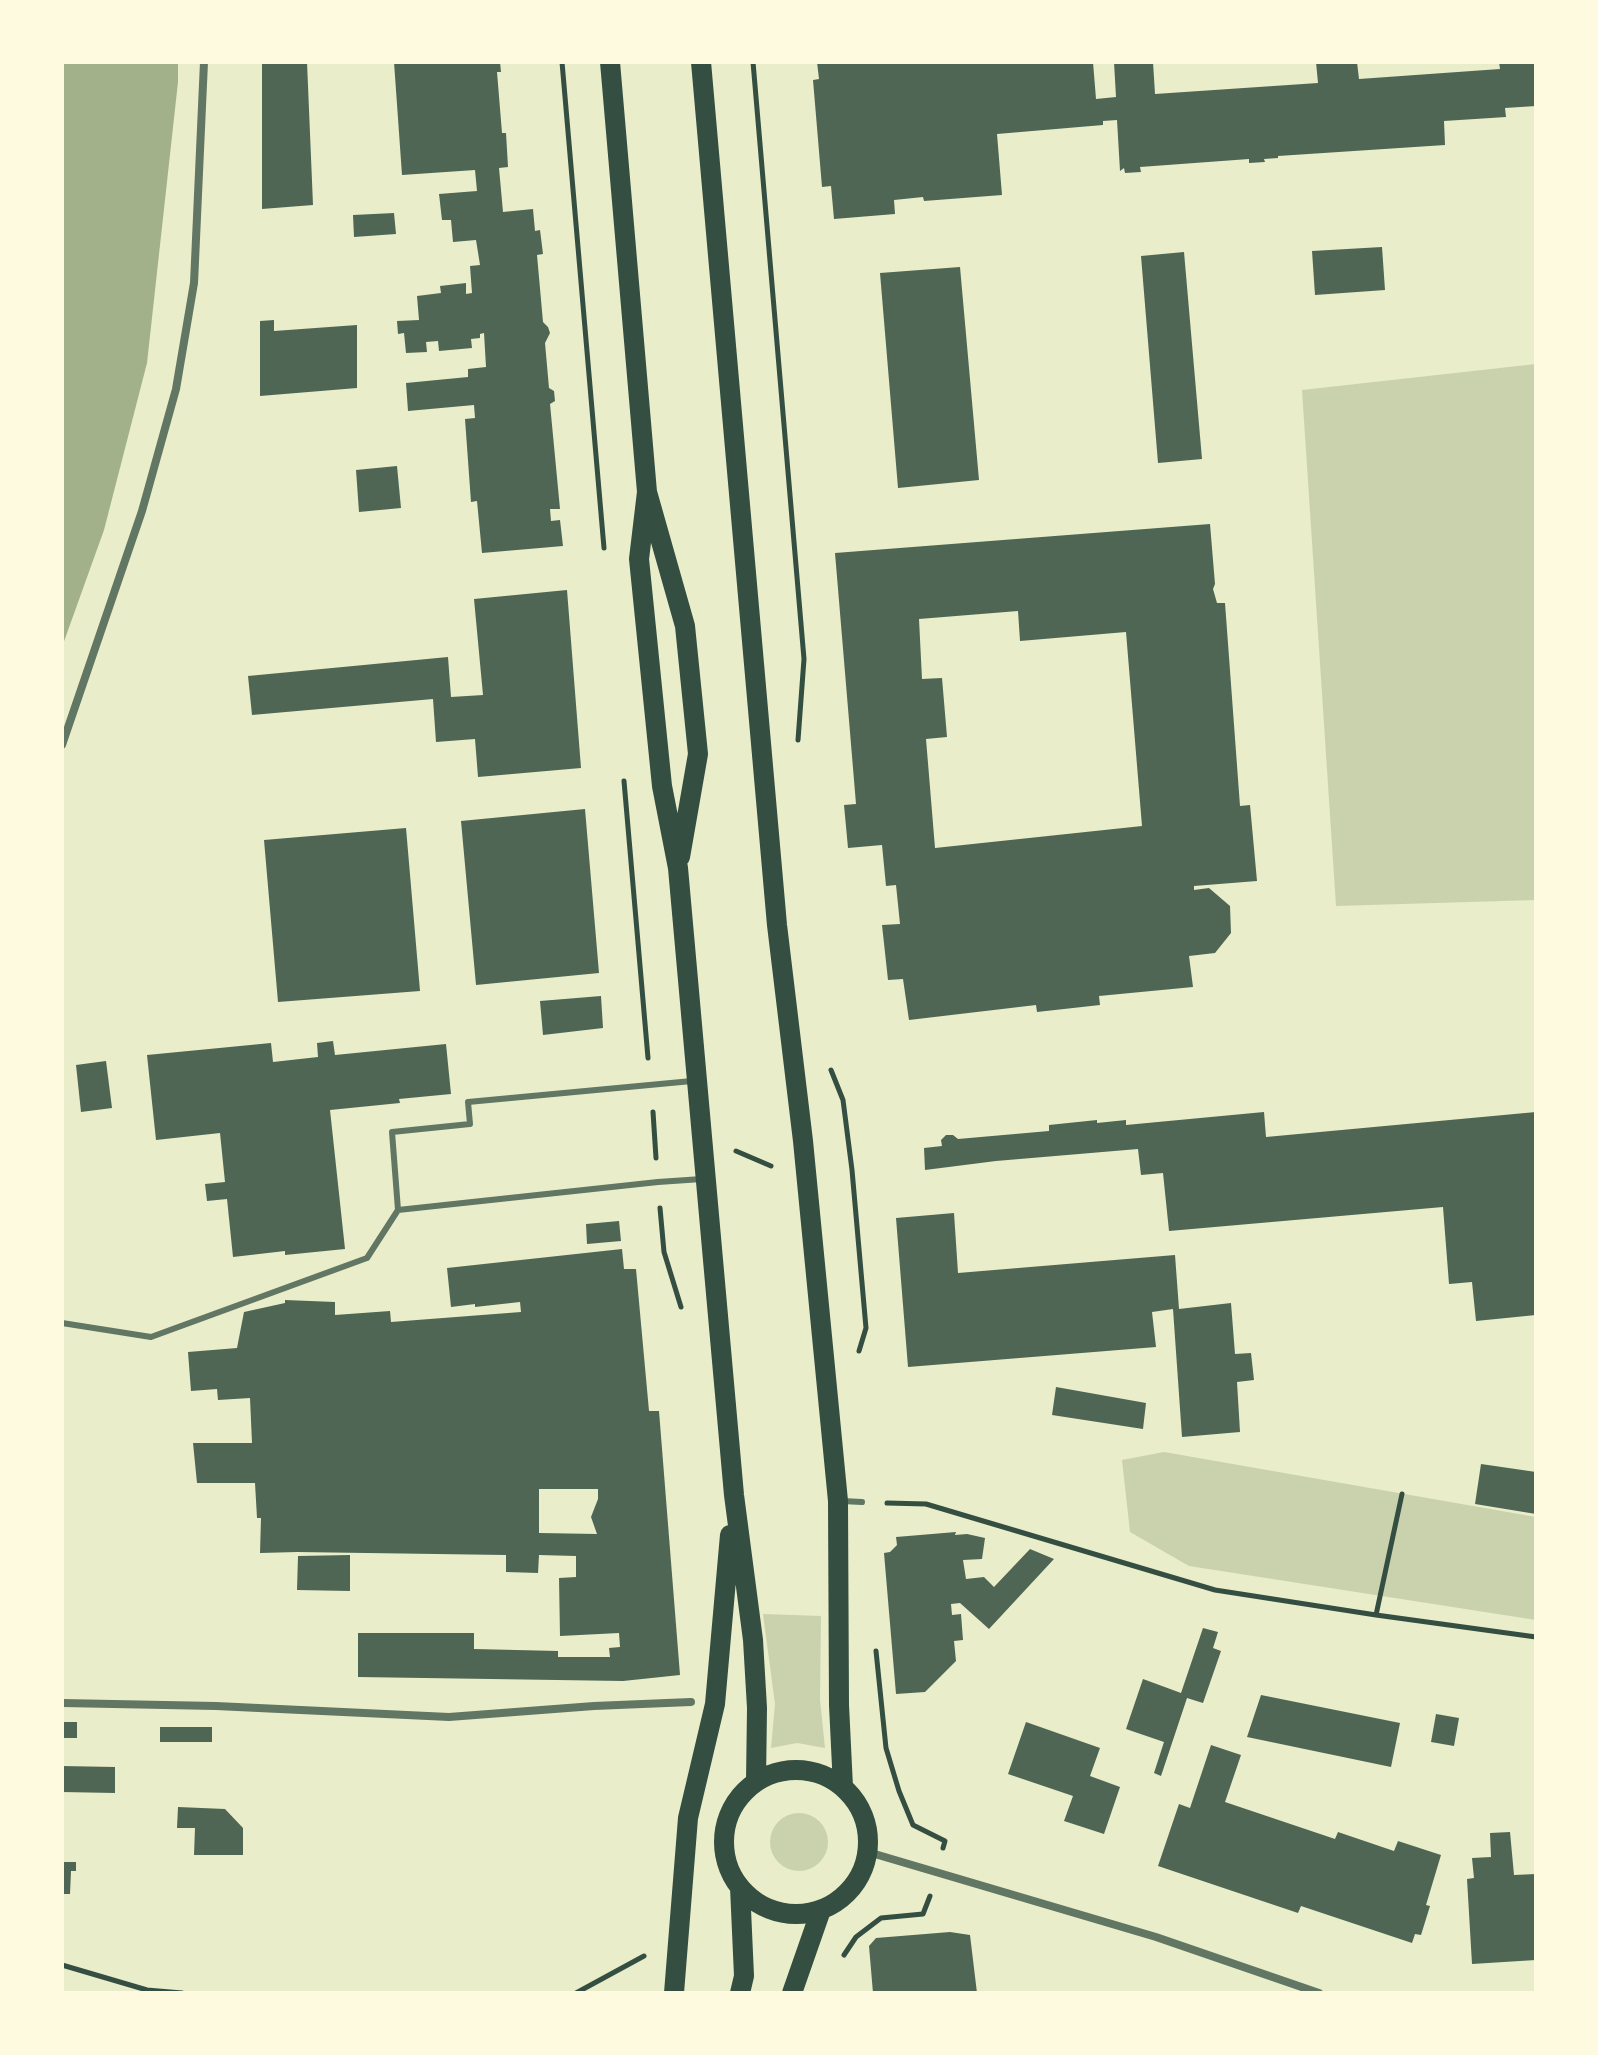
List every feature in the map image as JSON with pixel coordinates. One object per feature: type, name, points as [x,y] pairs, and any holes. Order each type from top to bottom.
[{"type":"main road","points":[[610,62],[647,492],[685,626],[698,754],[678,868]]},
{"type":"main road","points":[[701,62],[777,925],[803,1141],[838,1501],[839,1705],[843,1787]]},
{"type":"main road","points":[[647,492],[639,559],[662,786],[678,868],[734,1495],[753,1640],[757,1708],[756,1782]]},
{"type":"main road","points":[[674,1993],[688,1818],[715,1704],[734,1495]]},
{"type":"main road","points":[[785,1770],[816,1772],[843,1787],[859,1805],[867,1828],[868,1852],[860,1877],[844,1897],[821,1910],[791,1914],[763,1906],[740,1887],[726,1861],[725,1831],[735,1803],[756,1782],[785,1770]]},
{"type":"main road","points":[[740,1887],[744,1976],[740,1993]]},
{"type":"main road","points":[[792,1993],[821,1910]]},
{"type":"street","points":[[62,745],[142,511],[176,389],[194,283],[204,62]]},
{"type":"street","points":[[62,1703],[216,1706],[449,1717],[691,1702]]},
{"type":"street","points":[[868,1852],[1156,1937],[1319,1993]]},
{"type":"lane","points":[[62,1323],[151,1337],[367,1258],[398,1210],[392,1132],[470,1124],[468,1102],[697,1080]]},
{"type":"lane","points":[[398,1210],[706,1179]]},
{"type":"lane","points":[[838,1501],[862,1502]]},
{"type":"path","points":[[753,62],[804,659],[797,752]]},
{"type":"path","points":[[827,1058],[843,1100],[852,1170]]},
{"type":"path","points":[[658,1182],[664,1252],[682,1310]]},
{"type":"path","points":[[1376,1615],[1402,1494]]},
{"type":"path","points":[[862,1502],[926,1504],[1215,1590],[1536,1637]]},
{"type":"path","points":[[881,1703],[886,1748],[913,1825],[945,1841]]},
{"type":"path","points":[[841,1960],[856,1937],[881,1918],[923,1914]]},
{"type":"path","points":[[576,1993],[644,1956]]},
{"type":"path","points":[[62,1965],[147,1990],[182,1993]]},
{"type":"shaded area","points":[[62,62],[178,62],[178,82],[147,363],[104,530],[62,647]]},
{"type":"shaded area","points":[[1536,364],[1536,900],[1336,906],[1302,390]]},
{"type":"shaded area","points":[[1164,1452],[1536,1517],[1536,1620],[1189,1566],[1130,1532],[1122,1460]]},
{"type":"shaded area","points":[[763,1614],[821,1616],[820,1700],[825,1748],[797,1743],[771,1748],[775,1704]]},
{"type":"shaded area","points":[[799,1813],[820,1821],[828,1842],[820,1863],[799,1871],[778,1863],[770,1842],[778,1821]]},
{"type":"building","points":[[262,62],[307,62],[313,205],[262,209]]},
{"type":"building","points":[[394,62],[500,62],[501,72],[497,72],[508,167],[499,168],[503,212],[533,209],[535,231],[540,230],[543,254],[537,255],[543,322],[550,333],[545,343],[549,388],[554,391],[555,401],[550,404],[560,509],[550,509],[551,521],[560,520],[563,546],[482,553],[477,501],[471,502],[465,419],[475,418],[474,405],[408,411],[406,383],[468,377],[468,369],[486,367],[484,333],[480,334],[480,338],[471,339],[472,348],[439,351],[438,341],[426,342],[427,352],[406,353],[404,333],[398,334],[397,321],[419,320],[417,296],[441,293],[440,286],[466,283],[466,294],[472,293],[470,266],[480,265],[476,240],[453,242],[451,220],[442,220],[439,194],[477,191],[475,170],[402,175]]},
{"type":"building","points":[[817,62],[1093,62],[1096,99],[1116,97],[1114,62],[1153,62],[1155,94],[1318,83],[1316,62],[1357,62],[1359,79],[1500,69],[1499,62],[1536,62],[1536,106],[1505,108],[1506,117],[1444,121],[1445,145],[1278,156],[1264,159],[1265,162],[1249,163],[1249,159],[1140,167],[1141,172],[1125,173],[1124,168],[1120,171],[1117,120],[1103,121],[1103,125],[997,134],[1002,195],[894,200],[895,214],[834,219],[831,186],[822,187],[813,80],[819,79]]},
{"type":"building","points":[[394,213],[396,234],[354,237],[353,215]]},
{"type":"building","points":[[1382,247],[1385,290],[1315,295],[1312,251]]},
{"type":"building","points":[[1184,252],[1202,459],[1158,463],[1141,256]]},
{"type":"building","points":[[960,267],[979,480],[898,488],[880,273]]},
{"type":"building","points":[[274,320],[274,331],[357,325],[357,388],[260,396],[260,321]]},
{"type":"building","points":[[397,466],[401,508],[359,512],[356,470]]},
{"type":"building","points":[[1210,524],[1213,589],[1217,603],[1225,603],[1240,806],[1250,805],[1257,881],[1194,886],[1194,890],[1209,888],[1230,906],[1231,933],[1215,953],[1189,956],[1193,987],[1099,996],[1100,1005],[1037,1012],[1036,1005],[909,1020],[903,979],[888,980],[882,925],[900,924],[896,885],[886,886],[882,845],[848,848],[844,805],[856,804],[835,553]],"holes":[[[1018,611],[1020,641],[1126,632],[1142,826],[935,848],[926,739],[947,737],[942,678],[922,679],[919,619]]]},
{"type":"building","points":[[567,590],[581,768],[478,777],[475,739],[436,742],[433,699],[252,715],[248,676],[448,657],[451,697],[483,695],[474,599]]},
{"type":"building","points":[[585,809],[599,973],[476,985],[461,821]]},
{"type":"building","points":[[406,828],[420,991],[278,1002],[264,840]]},
{"type":"building","points":[[601,996],[603,1028],[543,1035],[540,1001]]},
{"type":"building","points":[[333,1041],[335,1055],[446,1044],[451,1094],[330,1110],[345,1249],[233,1257],[227,1199],[207,1201],[205,1184],[225,1182],[220,1133],[156,1140],[147,1055],[271,1043],[273,1062],[318,1057],[317,1043]]},
{"type":"building","points":[[106,1061],[112,1108],[81,1112],[76,1065]]},
{"type":"building","points":[[1264,1112],[1266,1137],[1536,1112],[1536,1315],[1476,1321],[1472,1282],[1449,1284],[1443,1207],[1169,1231],[1163,1173],[1141,1175],[1138,1149],[925,1170],[924,1148],[942,1146],[941,1140],[946,1135],[958,1139],[1049,1131],[1049,1125],[1097,1120],[1097,1123],[1126,1120],[1126,1125]]},
{"type":"building","points":[[954,1213],[958,1273],[1175,1255],[1179,1309],[1231,1303],[1235,1354],[1251,1353],[1254,1380],[1237,1382],[1240,1432],[1182,1437],[1173,1309],[1152,1312],[1156,1347],[908,1367],[896,1218]]},
{"type":"building","points":[[619,1221],[621,1241],[587,1244],[586,1224]]},
{"type":"building","points":[[622,1249],[624,1269],[636,1269],[649,1411],[659,1411],[680,1675],[623,1681],[358,1677],[358,1633],[474,1633],[474,1649],[558,1651],[558,1657],[610,1657],[609,1648],[620,1647],[619,1633],[560,1636],[559,1578],[576,1577],[576,1556],[539,1555],[538,1573],[506,1572],[506,1555],[260,1553],[261,1518],[257,1518],[255,1483],[197,1483],[193,1443],[252,1443],[250,1398],[218,1400],[217,1389],[191,1391],[188,1352],[237,1348],[244,1312],[285,1303],[285,1300],[335,1302],[335,1315],[390,1311],[391,1322],[521,1312],[520,1302],[451,1307],[447,1268]],"holes":[[[539,1489],[598,1489],[598,1499],[591,1517],[597,1534],[539,1533]]]},
{"type":"building","points":[[1056,1387],[1146,1403],[1143,1429],[1052,1415]]},
{"type":"building","points":[[1481,1464],[1536,1472],[1536,1514],[1475,1504]]},
{"type":"building","points":[[956,1532],[955,1535],[985,1538],[982,1559],[963,1560],[966,1579],[984,1577],[994,1587],[1030,1549],[1054,1559],[989,1629],[960,1603],[951,1604],[952,1615],[961,1614],[963,1640],[954,1641],[956,1661],[925,1692],[896,1694],[884,1553],[897,1545],[896,1537]]},
{"type":"building","points":[[350,1555],[350,1591],[297,1590],[298,1556]]},
{"type":"building","points":[[1203,1628],[1218,1632],[1213,1648],[1221,1651],[1203,1703],[1187,1698],[1161,1776],[1154,1773],[1164,1742],[1126,1729],[1143,1679],[1181,1693]]},
{"type":"building","points":[[1261,1695],[1400,1723],[1391,1767],[1247,1737]]},
{"type":"building","points":[[1436,1714],[1459,1718],[1454,1746],[1431,1742]]},
{"type":"building","points":[[62,1722],[77,1722],[77,1738],[62,1738]]},
{"type":"building","points":[[1026,1722],[1100,1748],[1090,1776],[1120,1787],[1104,1834],[1064,1821],[1073,1796],[1008,1774]]},
{"type":"building","points":[[160,1727],[212,1727],[212,1742],[160,1742]]},
{"type":"building","points":[[1211,1745],[1241,1755],[1225,1802],[1335,1839],[1338,1832],[1394,1851],[1398,1841],[1441,1855],[1426,1905],[1430,1906],[1421,1935],[1415,1934],[1412,1943],[1301,1906],[1298,1913],[1158,1866],[1179,1804],[1190,1808]]},
{"type":"building","points":[[62,1766],[115,1767],[115,1793],[62,1792]]},
{"type":"building","points":[[178,1807],[225,1809],[243,1828],[243,1855],[194,1855],[195,1828],[177,1828]]},
{"type":"building","points":[[1510,1832],[1514,1875],[1536,1874],[1536,1960],[1472,1964],[1467,1879],[1474,1878],[1472,1858],[1491,1857],[1490,1833]]},
{"type":"building","points":[[62,1862],[76,1862],[76,1871],[71,1871],[70,1894],[62,1894]]},
{"type":"building","points":[[950,1932],[970,1935],[977,1993],[873,1993],[869,1946],[876,1938]]}]
